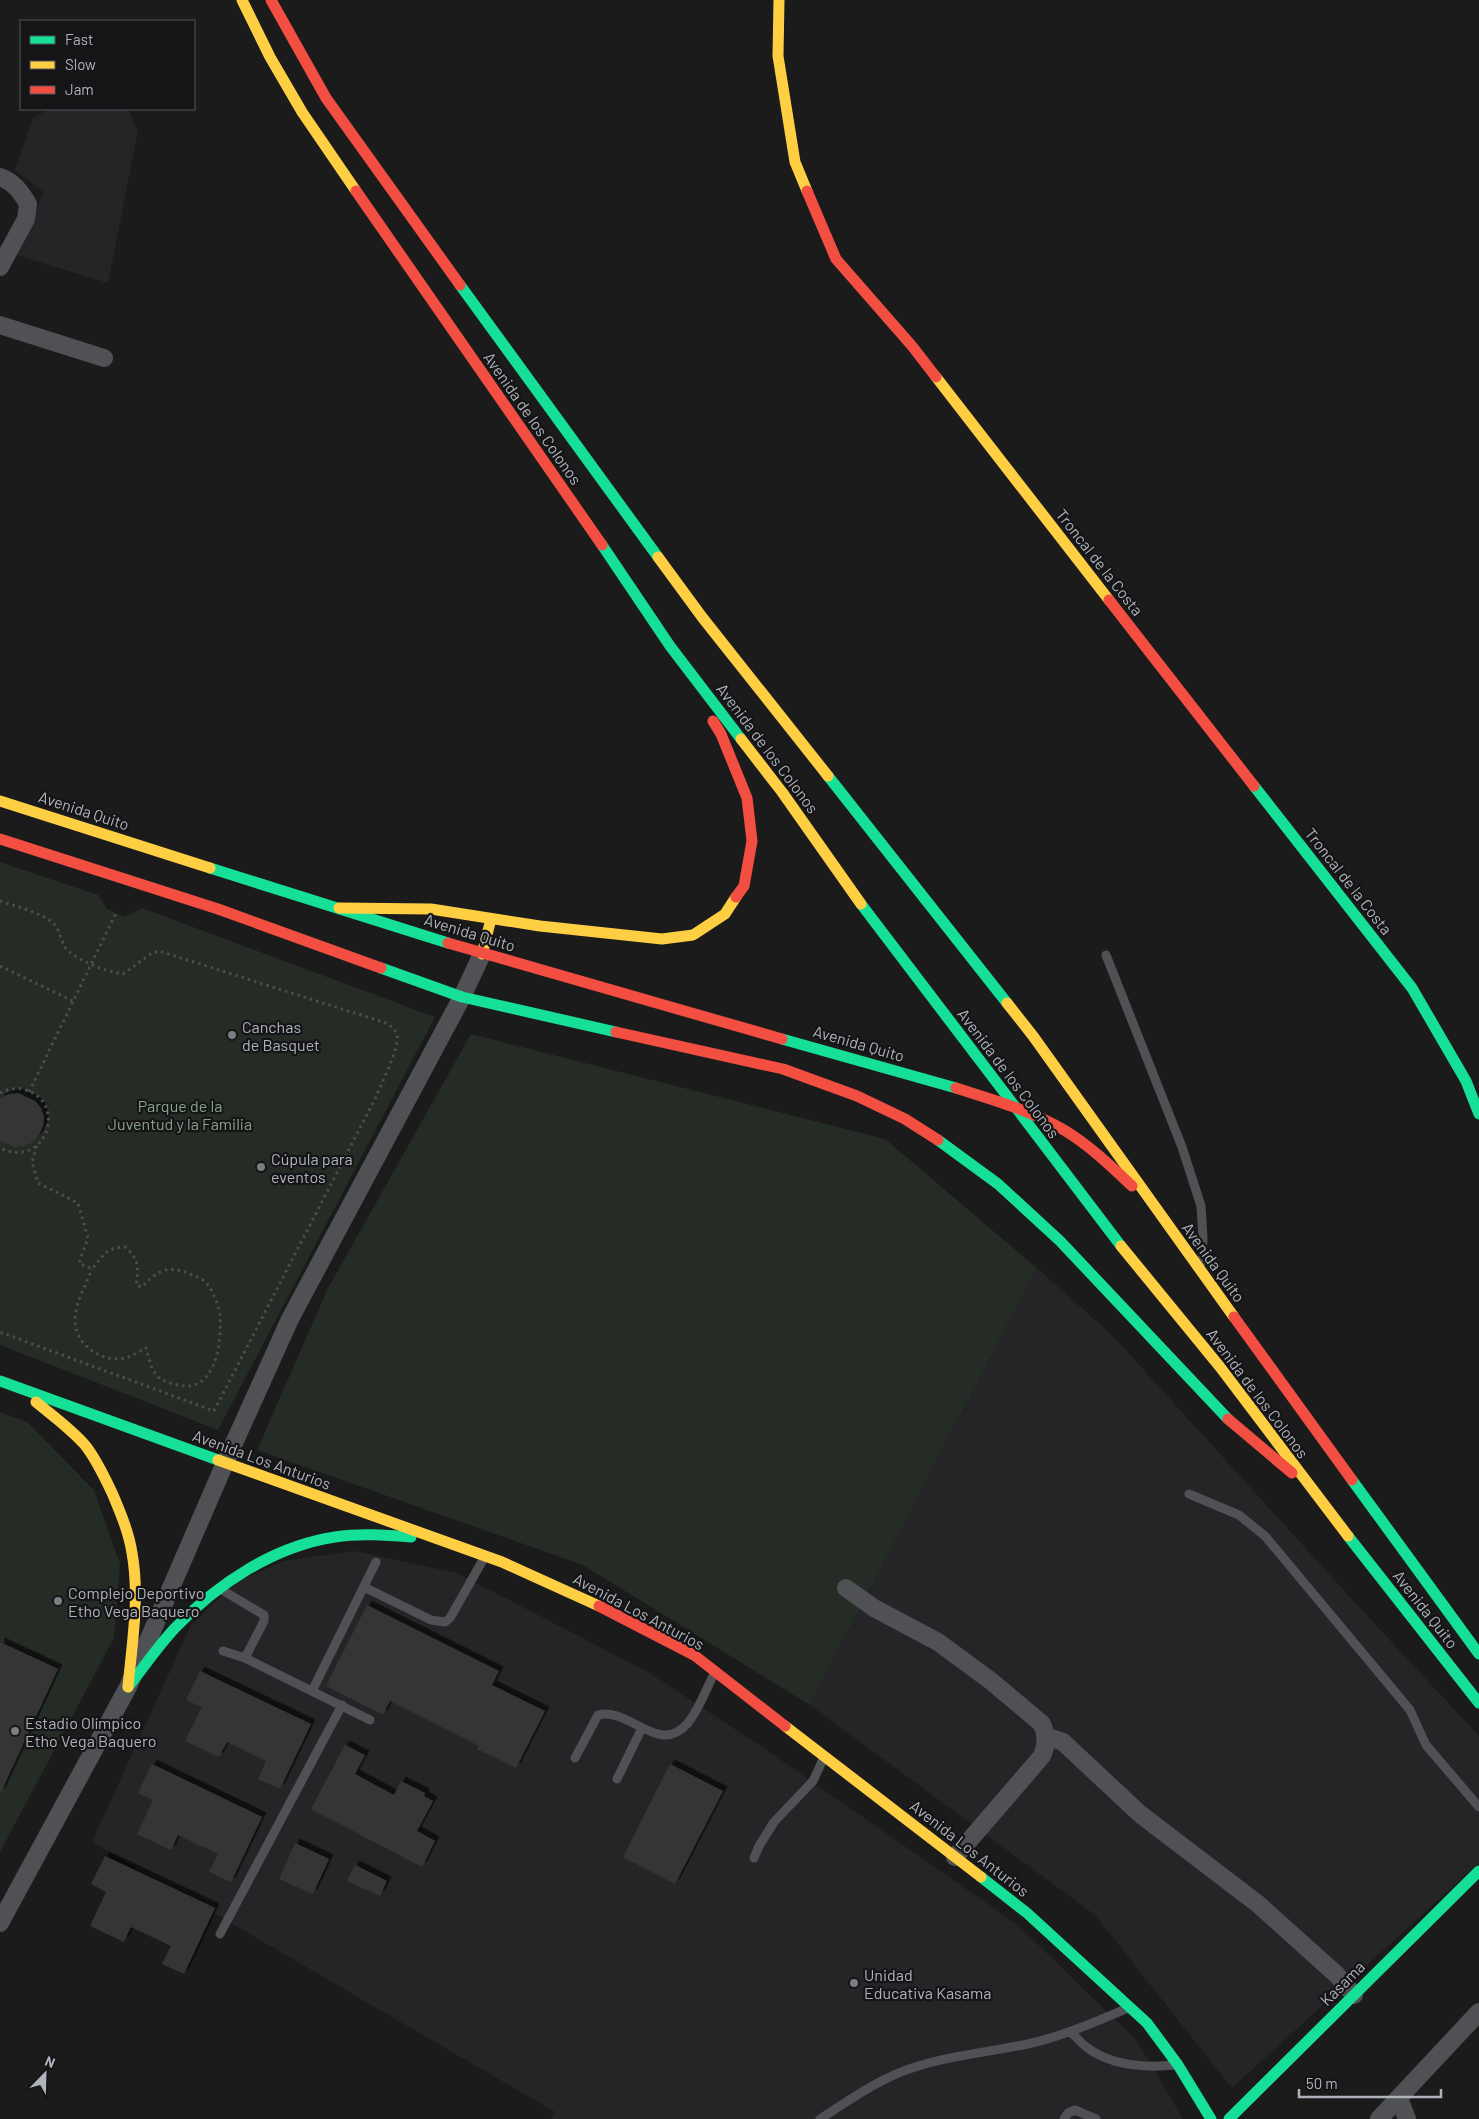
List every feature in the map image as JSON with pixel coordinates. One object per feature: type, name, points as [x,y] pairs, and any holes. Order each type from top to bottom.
[{"type":"main road","name":"Avenida de los Colonos","points":[[242,0],[270,57],[302,112],[601,543],[670,646],[782,792],[871,918],[1110,1232],[1220,1367],[1309,1487]]},
{"type":"main road","name":"Avenida de los Colonos","points":[[272,0],[326,98],[584,457],[702,617],[1033,1036],[1191,1256]]},
{"type":"main road","name":"Troncal de la Costa","points":[[780,0],[778,56],[795,162],[836,259],[912,346],[1412,988],[1466,1081],[1479,1114]]},
{"type":"main road","points":[[339,908],[432,909],[492,919],[662,939],[694,935],[725,914],[744,886],[752,841],[747,798],[721,734],[670,646]]},
{"type":"main road","name":"Avenida Quito","points":[[0,801],[482,954],[956,1088],[1034,1114],[1064,1130],[1101,1157],[1132,1186],[1191,1256],[1479,1654]]},
{"type":"main road","name":"Avenida Quito","points":[[0,838],[218,910],[462,997],[784,1069],[857,1096],[905,1119],[952,1149],[1005,1190],[1060,1241],[1226,1418],[1309,1487],[1479,1703]]},
{"type":"main road","points":[[482,954],[492,919]]},
{"type":"main road","name":"Avenida Los Anturios","points":[[0,1381],[486,1555],[583,1598],[694,1655],[1027,1913],[1147,2023],[1178,2065],[1211,2119]]},
{"type":"main road","points":[[16,1387],[61,1421],[89,1451],[106,1480],[123,1522],[134,1563],[135,1609],[128,1687]]},
{"type":"main road","points":[[128,1687],[176,1627],[220,1588],[270,1557],[324,1539],[384,1535],[448,1540]]},
{"type":"main road","name":"Kasama","points":[[1229,2119],[1479,1871]]},
{"type":"street","points":[[0,178],[6,179],[18,188],[28,204],[26,219],[0,267]]},
{"type":"street","points":[[0,325],[104,358]]},
{"type":"street","points":[[0,1923],[128,1687],[290,1319],[462,997],[482,954]]},
{"type":"street","points":[[846,1588],[874,1608],[938,1642],[992,1681],[1042,1724],[1046,1736],[1042,1756],[954,1857]]},
{"type":"street","points":[[1046,1736],[1063,1742],[1140,1814],[1258,1904],[1338,1975],[1354,1995]]},
{"type":"street","points":[[1379,2119],[1479,2012]]},
{"type":"street","points":[[1399,2098],[1407,2119]]},
{"type":"lane","points":[[1106,954],[1182,1147],[1201,1206],[1204,1238],[1201,1272]]},
{"type":"lane","points":[[1188,1494],[1239,1515],[1265,1536],[1410,1710],[1426,1745],[1479,1807]]},
{"type":"lane","points":[[364,1587],[431,1620],[445,1622],[450,1618],[486,1555]]},
{"type":"lane","points":[[312,1691],[376,1562]]},
{"type":"lane","points":[[220,1588],[264,1615],[264,1621],[245,1658]]},
{"type":"lane","points":[[223,1651],[245,1658],[370,1720]]},
{"type":"lane","points":[[575,1758],[598,1715],[604,1713],[619,1715],[657,1734],[666,1735],[681,1729],[692,1716],[715,1672]]},
{"type":"lane","points":[[220,1934],[342,1705]]},
{"type":"lane","points":[[617,1779],[642,1728]]},
{"type":"lane","points":[[754,1858],[774,1822],[813,1781],[824,1756]]},
{"type":"lane","points":[[820,2119],[865,2089],[908,2069],[957,2056],[1029,2043],[1071,2032],[1130,2007]]},
{"type":"lane","points":[[1071,2032],[1085,2047],[1109,2060],[1136,2065],[1178,2065]]},
{"type":"lane","points":[[1064,2119],[1068,2113],[1075,2110],[1096,2119]]},
{"type":"path","points":[[0,901],[46,918],[55,924],[66,948],[72,955],[112,972],[123,974],[152,953],[159,951],[386,1023],[393,1028],[397,1036],[394,1052],[376,1097],[214,1411],[0,1332]]},
{"type":"path","points":[[29,1092],[117,911]]},
{"type":"path","points":[[0,966],[73,1002]]},
{"type":"path","points":[[0,1094],[14,1089],[29,1092],[42,1100],[48,1112],[49,1126],[44,1138],[29,1151],[19,1153],[1,1149],[0,1154]]},
{"type":"path","points":[[37,1146],[32,1162],[38,1183],[78,1202],[88,1238],[79,1263],[92,1269]]},
{"type":"path","points":[[114,1247],[125,1247],[134,1255],[138,1265],[136,1285],[142,1287],[163,1270],[176,1269],[196,1276],[207,1283],[216,1300],[220,1316],[215,1360],[210,1374],[200,1383],[188,1388],[168,1383],[159,1378],[153,1371],[146,1348],[128,1357],[112,1359],[96,1354],[81,1342],[75,1322],[79,1298],[92,1269],[106,1252],[114,1247]]},
{"type":"shaded area","points":[[47,110],[128,110],[138,131],[108,283],[16,255],[44,192],[15,170],[33,118]]},
{"type":"shaded area","points":[[1037,1268],[1112,1335],[1479,1736],[1479,1863],[1232,2088],[1095,1915],[810,1705]]},
{"type":"shaded area","points":[[355,1551],[457,1573],[648,1672],[765,1749],[1018,1925],[1137,2041],[1183,2119],[551,2119],[555,2112],[92,1842],[191,1625],[235,1583],[283,1561]]},
{"type":"green space","name":"Parque de la Juventud y la Familia","points":[[0,862],[98,895],[107,909],[125,917],[142,908],[435,1017],[218,1430],[0,1345]]},
{"type":"green space","points":[[471,1034],[885,1139],[1037,1268],[810,1705],[583,1565],[257,1450],[328,1288]]},
{"type":"green space","name":"Complejo Deportivo Etho Vega Baquero","points":[[0,1412],[27,1422],[94,1490],[120,1564],[114,1638],[0,1852]]},
{"type":"building","points":[[18,1093],[35,1101],[41,1108],[44,1117],[43,1126],[33,1142],[15,1147],[0,1141],[0,1099],[9,1094]]},
{"type":"building","points":[[367,1605],[499,1671],[492,1685],[545,1711],[516,1768],[477,1749],[479,1746],[390,1701],[383,1715],[326,1686]]},
{"type":"building","name":"Estadio Olímpico Etho Vega Baquero","points":[[0,1642],[58,1669],[0,1794]]},
{"type":"building","points":[[200,1671],[311,1724],[280,1789],[258,1779],[266,1761],[227,1742],[219,1757],[185,1741],[202,1707],[186,1700]]},
{"type":"building","points":[[345,1745],[365,1755],[355,1774],[394,1795],[401,1781],[425,1793],[424,1796],[433,1801],[417,1831],[435,1841],[422,1867],[311,1809]]},
{"type":"building","points":[[152,1764],[262,1817],[231,1882],[209,1872],[218,1854],[178,1835],[171,1850],[137,1834],[153,1800],[138,1793]]},
{"type":"building","points":[[670,1764],[723,1791],[675,1884],[623,1857]]},
{"type":"building","points":[[295,1843],[329,1859],[313,1894],[279,1879]]},
{"type":"building","points":[[105,1856],[215,1908],[184,1974],[162,1964],[171,1946],[131,1927],[124,1942],[90,1926],[106,1892],[91,1884]]},
{"type":"building","points":[[355,1865],[387,1881],[380,1896],[347,1881]]},
{"type":"traffic: fast","points":[[460,285],[658,557]]},
{"type":"traffic: fast","points":[[602,545],[670,646],[741,739]]},
{"type":"traffic: fast","points":[[828,776],[1007,1003]]},
{"type":"traffic: fast","points":[[1254,786],[1412,988],[1466,1081],[1479,1114]]},
{"type":"traffic: fast","points":[[210,868],[448,943]]},
{"type":"traffic: fast","points":[[861,904],[1121,1246]]},
{"type":"traffic: fast","points":[[381,968],[462,997],[616,1032]]},
{"type":"traffic: fast","points":[[782,1039],[956,1088]]},
{"type":"traffic: fast","points":[[938,1140],[998,1184],[1060,1241],[1228,1419]]},
{"type":"traffic: fast","points":[[0,1381],[218,1460]]},
{"type":"traffic: fast","points":[[1352,1480],[1479,1654]]},
{"type":"traffic: fast","points":[[128,1687],[163,1642],[191,1612],[209,1596],[248,1569],[290,1549],[335,1537],[363,1535],[411,1537]]},
{"type":"traffic: fast","points":[[1348,1536],[1479,1703]]},
{"type":"traffic: fast","points":[[1229,2119],[1479,1871]]},
{"type":"traffic: fast","points":[[981,1877],[1027,1913],[1147,2023],[1178,2065],[1211,2119]]},
{"type":"traffic: slow","points":[[242,0],[270,57],[302,112],[356,191]]},
{"type":"traffic: slow","points":[[779,0],[778,56],[795,162],[807,191]]},
{"type":"traffic: slow","points":[[936,377],[1109,600]]},
{"type":"traffic: slow","points":[[658,557],[702,617],[828,776]]},
{"type":"traffic: slow","points":[[741,739],[782,792],[861,904]]},
{"type":"traffic: slow","points":[[0,801],[210,868]]},
{"type":"traffic: slow","points":[[339,908],[431,909],[540,926],[662,939],[693,935],[725,914],[736,897]]},
{"type":"traffic: slow","points":[[482,954],[491,919]]},
{"type":"traffic: slow","points":[[1007,1003],[1033,1036],[1234,1317]]},
{"type":"traffic: slow","points":[[1121,1246],[1220,1367],[1348,1536]]},
{"type":"traffic: slow","points":[[36,1402],[85,1445],[113,1495],[127,1531],[131,1546],[135,1586],[128,1687]]},
{"type":"traffic: slow","points":[[218,1460],[502,1562],[599,1606]]},
{"type":"traffic: slow","points":[[785,1726],[981,1877]]},
{"type":"traffic: jam","points":[[271,0],[326,98],[460,285]]},
{"type":"traffic: jam","points":[[356,191],[602,545]]},
{"type":"traffic: jam","points":[[807,191],[836,259],[912,346],[936,377]]},
{"type":"traffic: jam","points":[[1109,600],[1254,786]]},
{"type":"traffic: jam","points":[[713,721],[721,734],[747,798],[752,841],[744,886],[736,897]]},
{"type":"traffic: jam","points":[[0,839],[218,909],[381,968]]},
{"type":"traffic: jam","points":[[448,943],[782,1039]]},
{"type":"traffic: jam","points":[[616,1032],[783,1069],[857,1096],[905,1119],[938,1140]]},
{"type":"traffic: jam","points":[[956,1088],[1025,1111],[1064,1130],[1091,1149],[1132,1186]]},
{"type":"traffic: jam","points":[[1234,1317],[1352,1480]]},
{"type":"traffic: jam","points":[[1228,1419],[1292,1473]]},
{"type":"traffic: jam","points":[[599,1606],[694,1655],[785,1726]]},
{"type":"place","name":"Canchas de Basquet","points":[[232,1035]]},
{"type":"place","name":"Cúpula para eventos","points":[[261,1167]]},
{"type":"place","name":"Complejo Deportivo Etho Vega Baquero","points":[[58,1601]]},
{"type":"place","name":"Estadio Olímpico Etho Vega Baquero","points":[[15,1731]]},
{"type":"place","name":"Unidad Educativa Kasama","points":[[854,1983]]}]
